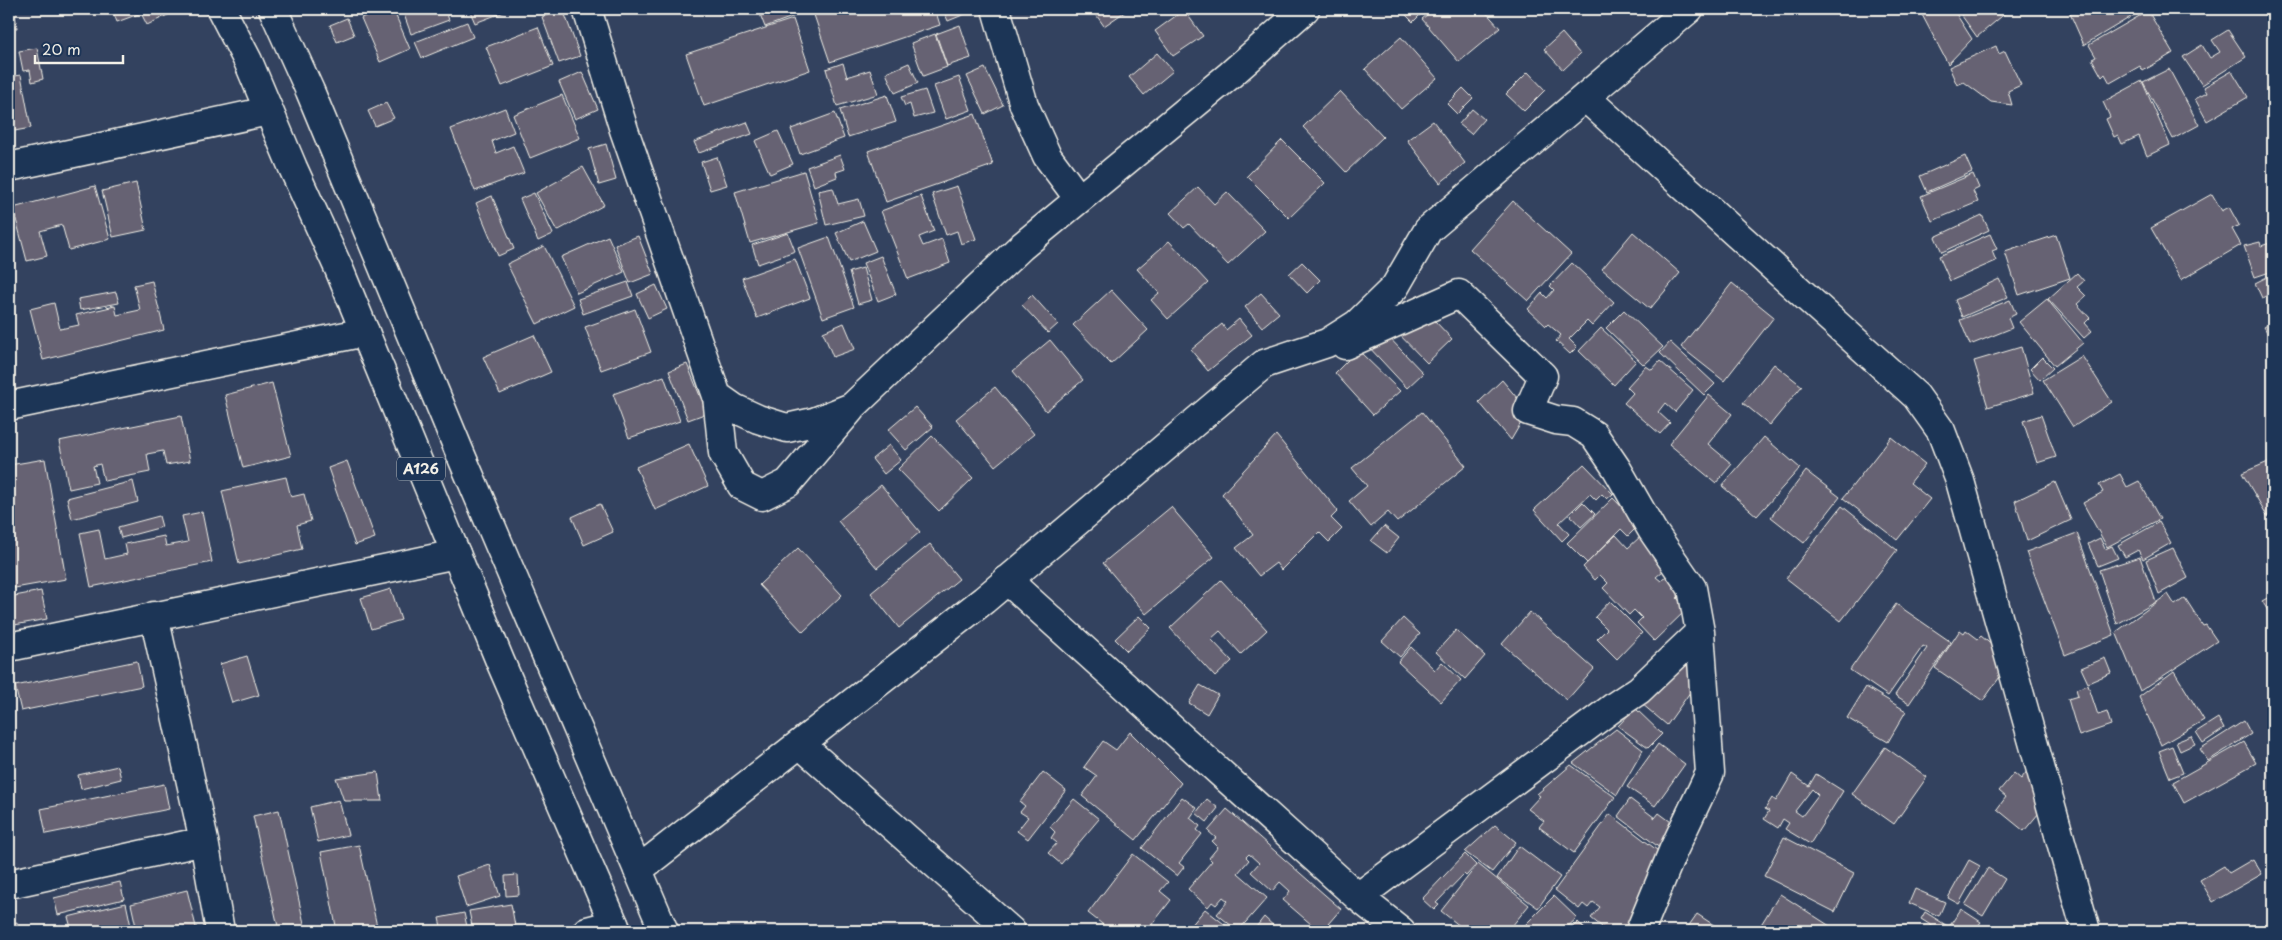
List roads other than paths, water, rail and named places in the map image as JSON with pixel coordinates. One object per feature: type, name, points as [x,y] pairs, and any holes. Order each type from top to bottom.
[{"type":"main road","name":"A126","points":[[221,9],[248,61],[268,111],[339,269],[500,662],[616,928]]},
{"type":"main road","name":"A126","points":[[273,9],[344,172],[460,453],[664,931]]},
{"type":"main road","points":[[586,9],[624,130],[717,396],[723,453],[742,486],[762,496],[788,483],[852,407],[1021,247],[1230,75],[1305,9]]},
{"type":"main road","points":[[996,9],[1024,105],[1047,156],[1079,199]]},
{"type":"main road","points":[[638,870],[1007,580],[1264,364],[1327,343],[1357,324],[1395,287],[1428,230],[1689,9]]},
{"type":"main road","points":[[1585,97],[1916,396],[1941,431],[1960,481],[2086,931]]},
{"type":"main road","points":[[9,167],[268,111]]},
{"type":"main road","points":[[1264,364],[1315,358],[1459,294],[1543,376],[1528,410],[1556,420],[1573,422],[1594,436],[1617,469],[1652,530],[1692,588],[1700,632],[1710,773],[1673,851],[1640,931]]},
{"type":"main road","points":[[9,406],[365,332]]},
{"type":"main road","points":[[717,396],[734,408],[758,420],[787,428],[814,422],[852,407]]},
{"type":"main road","points":[[9,647],[456,554]]},
{"type":"main road","points":[[1007,580],[1358,898],[1401,931]]},
{"type":"main road","points":[[154,616],[204,841],[220,931]]},
{"type":"main road","points":[[1358,898],[1639,690],[1700,632]]},
{"type":"main road","points":[[800,744],[1011,931]]},
{"type":"main road","points":[[9,884],[204,841]]},
{"type":"main road","points":[[587,931],[616,928]]}]
